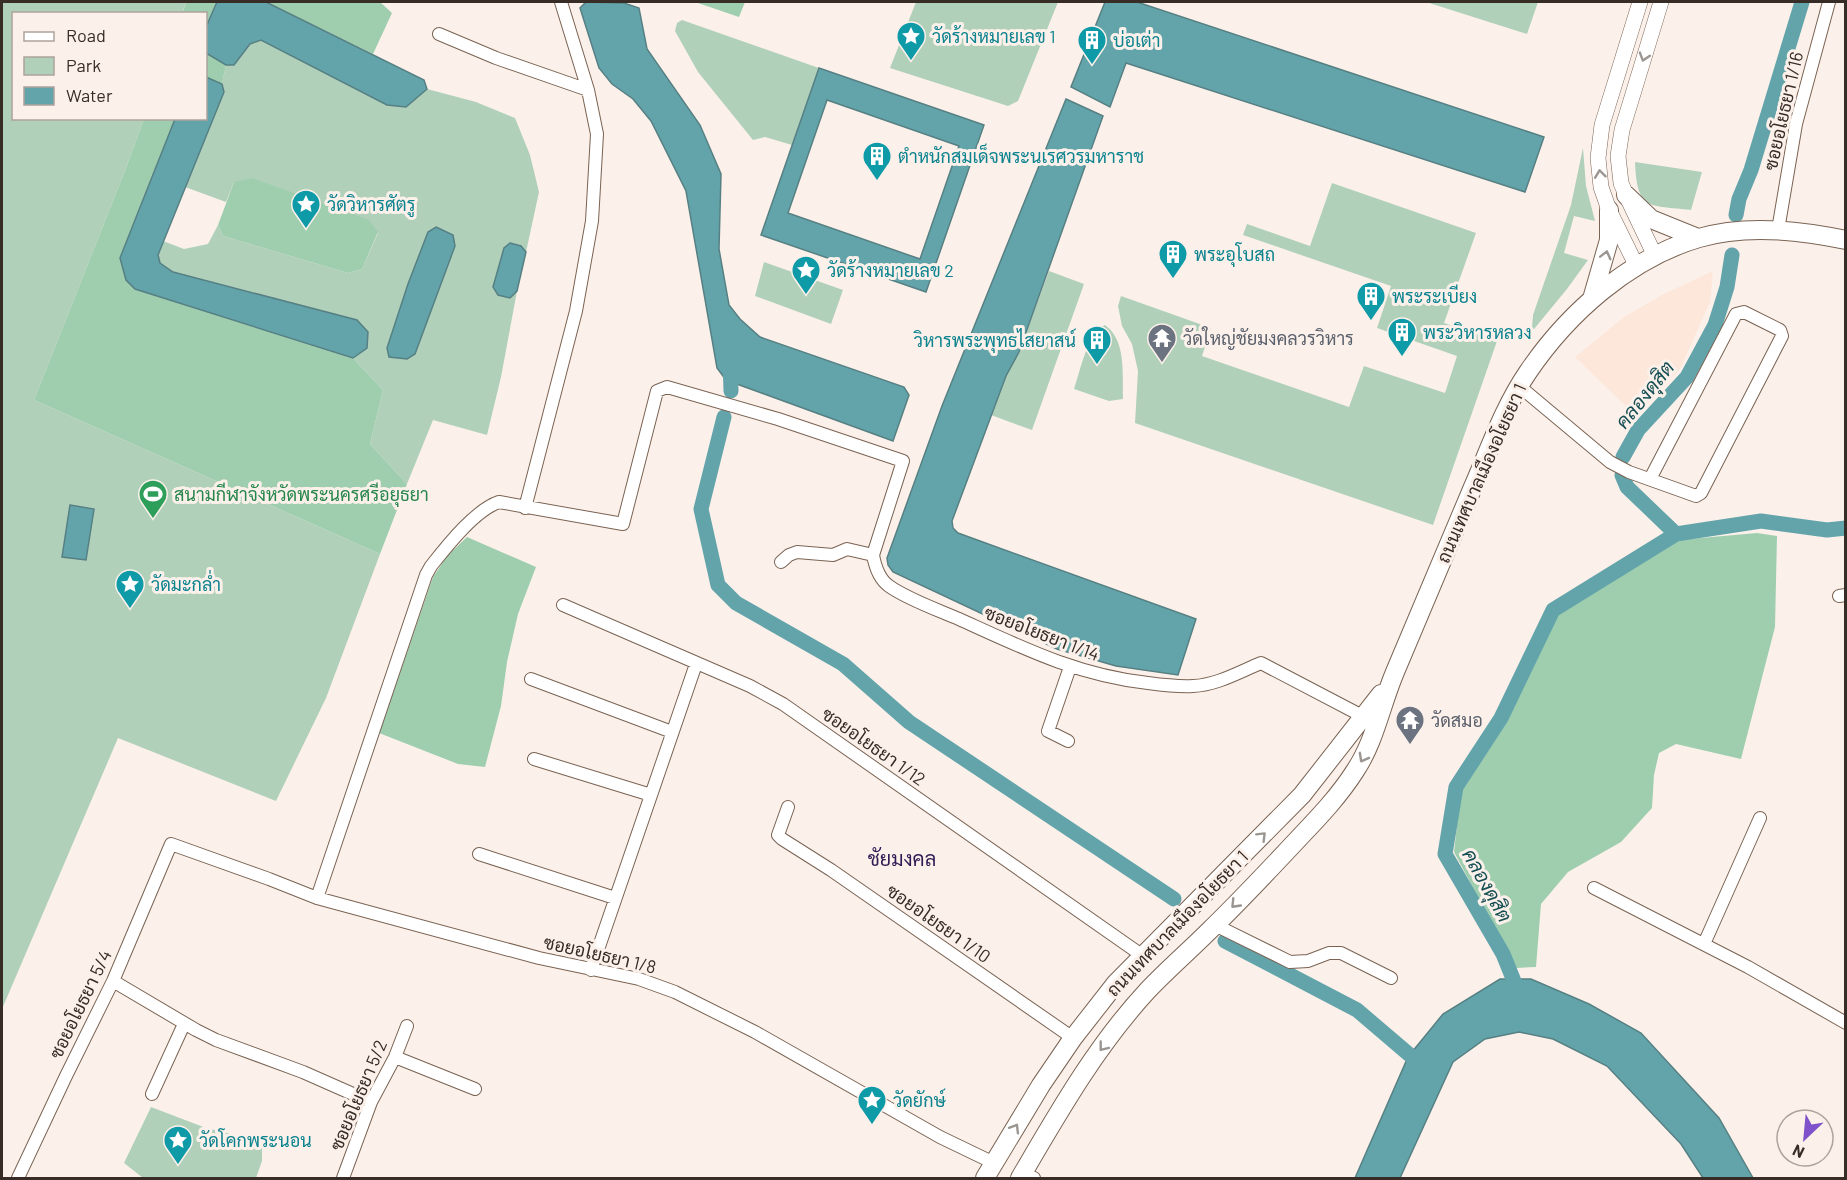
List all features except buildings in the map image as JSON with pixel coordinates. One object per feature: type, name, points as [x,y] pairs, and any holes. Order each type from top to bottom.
[{"type":"main road","points":[[1626,195],[1651,219],[1698,238]]},
{"type":"main road","points":[[1593,299],[1609,240],[1609,210]]},
{"type":"main road","name":"ถนนเทศบาลเมืองอโยธยา 1","points":[[990,1171],[1041,1085],[1073,1038],[1116,983],[1302,795],[1370,720],[1390,683],[1501,422],[1519,386],[1556,334],[1593,299],[1637,267],[1655,256],[1698,238],[1742,231],[1779,230],[1845,240]]},
{"type":"main road","name":"ถนนเทศบาลเมืองอโยธยา 1","points":[[1026,1177],[1067,1098],[1100,1050],[1147,992],[1215,925],[1336,797],[1364,757],[1370,720]]},
{"type":"street","points":[[525,508],[576,311],[592,221],[597,134],[588,90],[560,2]]},
{"type":"street","points":[[1637,267],[1609,210],[1601,187],[1598,158],[1602,125],[1640,2]]},
{"type":"street","points":[[1655,256],[1621,183],[1618,156],[1622,130],[1662,2]]},
{"type":"street","name":"ซอยอโยธยา 1/16","points":[[1779,230],[1796,124],[1829,2]]},
{"type":"street","points":[[439,34],[496,58],[588,90]]},
{"type":"street","points":[[1519,386],[1610,462],[1629,472],[1691,495],[1701,494],[1782,336],[1780,330],[1744,312],[1736,314],[1650,478]]},
{"type":"street","points":[[317,898],[426,575],[450,544],[489,505],[499,502],[622,524],[657,391],[667,387],[778,419],[903,461],[873,555],[847,549],[833,555],[797,552],[781,562]]},
{"type":"street","name":"ซอยอโยธยา 1/14","points":[[873,555],[875,569],[887,586],[1070,667],[1115,680],[1193,686],[1225,679],[1261,663],[1370,720]]},
{"type":"street","name":"ซอยอโยธยา 1/12","points":[[563,605],[750,686],[783,704],[1143,956]]},
{"type":"street","points":[[591,970],[696,664]]},
{"type":"street","points":[[1068,741],[1048,731],[1070,667]]},
{"type":"street","points":[[531,679],[672,732]]},
{"type":"street","points":[[534,759],[651,795]]},
{"type":"street","name":"ซอยอโยธยา 1/10","points":[[788,807],[778,835],[782,839],[841,876],[1073,1038]]},
{"type":"street","points":[[1704,944],[1760,818]]},
{"type":"street","name":"ซอยอโยธยา 1/8","points":[[171,844],[317,898],[539,958],[639,979],[675,992],[814,1064],[940,1137],[990,1171]]},
{"type":"street","name":"ซอยอโยธยา 5/4","points":[[18,1179],[112,981],[171,844]]},
{"type":"street","points":[[479,854],[615,898]]},
{"type":"street","points":[[1594,888],[1704,944],[1845,1023]]},
{"type":"street","points":[[1215,925],[1290,962],[1308,961],[1329,953],[1341,953],[1391,978]]},
{"type":"street","points":[[112,981],[216,1040],[303,1072],[371,1102]]},
{"type":"street","points":[[153,1094],[184,1023]]},
{"type":"street","name":"ซอยอโยธยา 5/2","points":[[343,1179],[371,1102],[395,1057],[407,1026]]},
{"type":"street","points":[[395,1057],[475,1089]]},
{"type":"shaded area","points":[[1713,271],[1710,302],[1680,369],[1636,416],[1575,357],[1624,317],[1662,295]]},
{"type":"green space","name":"สนามกีฬาจังหวัดพระนครศรีอยุธยา","points":[[2,2],[186,2],[182,12],[12,12],[12,120],[144,120],[34,400],[380,554],[326,698],[276,801],[118,738],[2,1009]]},
{"type":"green space","points":[[186,2],[217,2],[207,25],[207,12],[183,12]]},
{"type":"green space","points":[[266,2],[380,2],[392,13],[373,54]]},
{"type":"green space","points":[[695,2],[745,2],[739,17]]},
{"type":"green space","points":[[916,2],[1058,2],[1018,101],[1008,106],[890,68]]},
{"type":"green space","points":[[1426,2],[1538,2],[1527,34]]},
{"type":"green space","points":[[682,20],[819,68],[792,145],[765,137],[753,140],[698,72],[675,31],[677,23]]},
{"type":"green space","points":[[261,40],[387,105],[406,107],[427,89],[476,102],[515,118],[530,155],[539,192],[526,252],[521,246],[498,295],[510,297],[517,291],[501,377],[487,435],[433,420],[407,484],[370,444],[383,390],[353,358],[367,347],[357,320],[173,272],[160,263],[158,255],[163,241],[184,249],[208,244],[218,225],[223,236],[348,273],[362,269],[378,233],[234,182],[226,202],[185,187],[224,92],[222,84],[226,65],[234,65],[251,44]]},
{"type":"green space","points":[[207,54],[226,65],[222,84],[207,77]]},
{"type":"green space","points":[[144,120],[175,120],[120,258],[126,280],[135,289],[353,358],[383,390],[370,444],[407,484],[380,554],[34,400]]},
{"type":"green space","points":[[1583,148],[1586,186],[1595,221],[1574,216],[1564,253],[1588,260],[1534,329],[1532,328],[1533,315],[1571,205]]},
{"type":"green space","points":[[1635,162],[1702,172],[1691,210],[1655,206],[1642,197],[1636,178]]},
{"type":"green space","points":[[252,178],[369,220],[378,232],[362,269],[348,273],[223,236],[218,225],[234,182]]},
{"type":"green space","points":[[1332,183],[1476,233],[1444,323],[1497,341],[1433,525],[1135,423],[1138,371],[1132,344],[1122,326],[1118,306],[1121,296],[1211,328],[1202,356],[1349,407],[1364,366],[1445,393],[1457,356],[1377,328],[1391,286],[1243,235],[1247,224],[1310,246]]},
{"type":"green space","points":[[764,262],[843,290],[831,324],[755,296]]},
{"type":"green space","points":[[1049,271],[1084,284],[1032,430],[991,415],[1006,376],[1019,352]]},
{"type":"green space","points":[[1105,325],[1117,340],[1120,349],[1123,399],[1109,401],[1074,389],[1089,343],[1099,329]]},
{"type":"green space","points":[[1757,533],[1777,536],[1775,627],[1741,759],[1676,744],[1659,753],[1654,775],[1652,808],[1621,842],[1568,872],[1541,904],[1536,967],[1516,968],[1454,852],[1461,790],[1504,721],[1557,615],[1678,540]]},
{"type":"green space","points":[[467,537],[536,567],[518,614],[507,662],[501,706],[485,767],[458,764],[379,733],[433,577],[447,556]]},
{"type":"green space","points":[[151,1107],[206,1128],[262,1141],[262,1161],[256,1178],[143,1178],[124,1163]]},
{"type":"water","points":[[217,2],[266,2],[424,80],[427,89],[406,107],[387,105],[261,40],[250,44],[234,65],[226,65],[207,54],[207,25]]},
{"type":"water","points":[[586,2],[624,3],[639,8],[647,49],[700,125],[721,174],[719,249],[729,305],[740,319],[760,337],[904,387],[909,395],[893,441],[726,380],[717,368],[686,191],[651,121],[633,99],[612,84],[599,68],[580,8]]},
{"type":"water","points":[[1105,2],[1137,2],[1544,137],[1525,192],[1126,63],[1110,107],[1071,87]]},
{"type":"water","points":[[819,68],[984,125],[926,292],[761,235]],"holes":[[[827,100],[959,146],[920,259],[788,213]]]},
{"type":"water","points":[[207,77],[222,84],[224,92],[158,255],[160,263],[173,272],[357,320],[368,332],[367,348],[353,358],[135,289],[126,280],[120,258],[175,120],[207,120]]},
{"type":"water","points":[[1066,99],[1103,116],[1019,352],[1006,376],[952,521],[953,528],[958,533],[1196,619],[1178,675],[1116,666],[1057,649],[893,572],[888,565],[887,558],[942,406]]},
{"type":"water","points":[[436,227],[453,235],[455,246],[415,354],[407,359],[389,357],[387,348],[408,284],[428,232]]},
{"type":"water","points":[[510,243],[521,246],[526,252],[517,291],[510,298],[498,295],[493,287],[504,248]]},
{"type":"water","points":[[70,505],[94,509],[86,560],[62,557]]},
{"type":"water","points":[[1500,979],[1531,979],[1589,1004],[1641,1033],[1719,1118],[1753,1178],[1703,1178],[1681,1144],[1607,1066],[1553,1039],[1519,1032],[1485,1039],[1453,1062],[1400,1178],[1355,1178],[1408,1057],[1443,1014]]},
{"type":"waterway","name":"คลองดุสิต","points":[[1736,215],[1739,199],[1751,170],[1802,2]]},
{"type":"waterway","name":"คลองดุสิต","points":[[1623,457],[1638,430],[1687,377],[1715,325],[1727,287],[1732,255]]},
{"type":"waterway","points":[[730,361],[731,391]]},
{"type":"waterway","points":[[724,417],[701,509],[718,585],[736,603],[843,664],[909,722],[1174,899]]},
{"type":"waterway","name":"คลองดุสิต","points":[[1622,475],[1627,487],[1676,534]]},
{"type":"waterway","name":"คลองดุสิต","points":[[1520,996],[1503,954],[1445,854],[1456,787],[1501,718],[1553,610],[1676,534],[1761,521],[1827,530],[1846,528]]},
{"type":"waterway","points":[[1225,941],[1357,1010],[1425,1068]]},
{"type":"place","name":"วัดร้างหมายเลข 1","points":[[911,62]]},
{"type":"place","name":"บ่อเต่า","points":[[1092,66]]},
{"type":"place","name":"ตำหนักสมเด็จพระนเรศวรมหาราช","points":[[877,182]]},
{"type":"place","name":"วัดวิหารศัตรู","points":[[306,230]]},
{"type":"place","name":"พระอุโบสถ","points":[[1173,280]]},
{"type":"place","name":"วัดร้างหมายเลข 2","points":[[806,296]]},
{"type":"place","name":"พระระเบียง","points":[[1371,322]]},
{"type":"place","name":"พระวิหารหลวง","points":[[1402,358]]},
{"type":"place","name":"วัดใหญ่ชัยมงคลวรวิหาร","points":[[1162,364]]},
{"type":"place","name":"วิหารพระพุทธไสยาสน์","points":[[1097,366]]},
{"type":"place","name":"สนามกีฬาจังหวัดพระนครศรีอยุธยา","points":[[153,520]]},
{"type":"place","name":"วัดมะกล่ำ","points":[[130,610]]},
{"type":"place","name":"วัดสมอ","points":[[1410,746]]},
{"type":"place","name":"วัดยักษ์","points":[[872,1126]]},
{"type":"place","name":"วัดโคกพระนอน","points":[[178,1166]]},
{"type":"district","name":"ชัยมงคล","points":[[902,858]]}]
